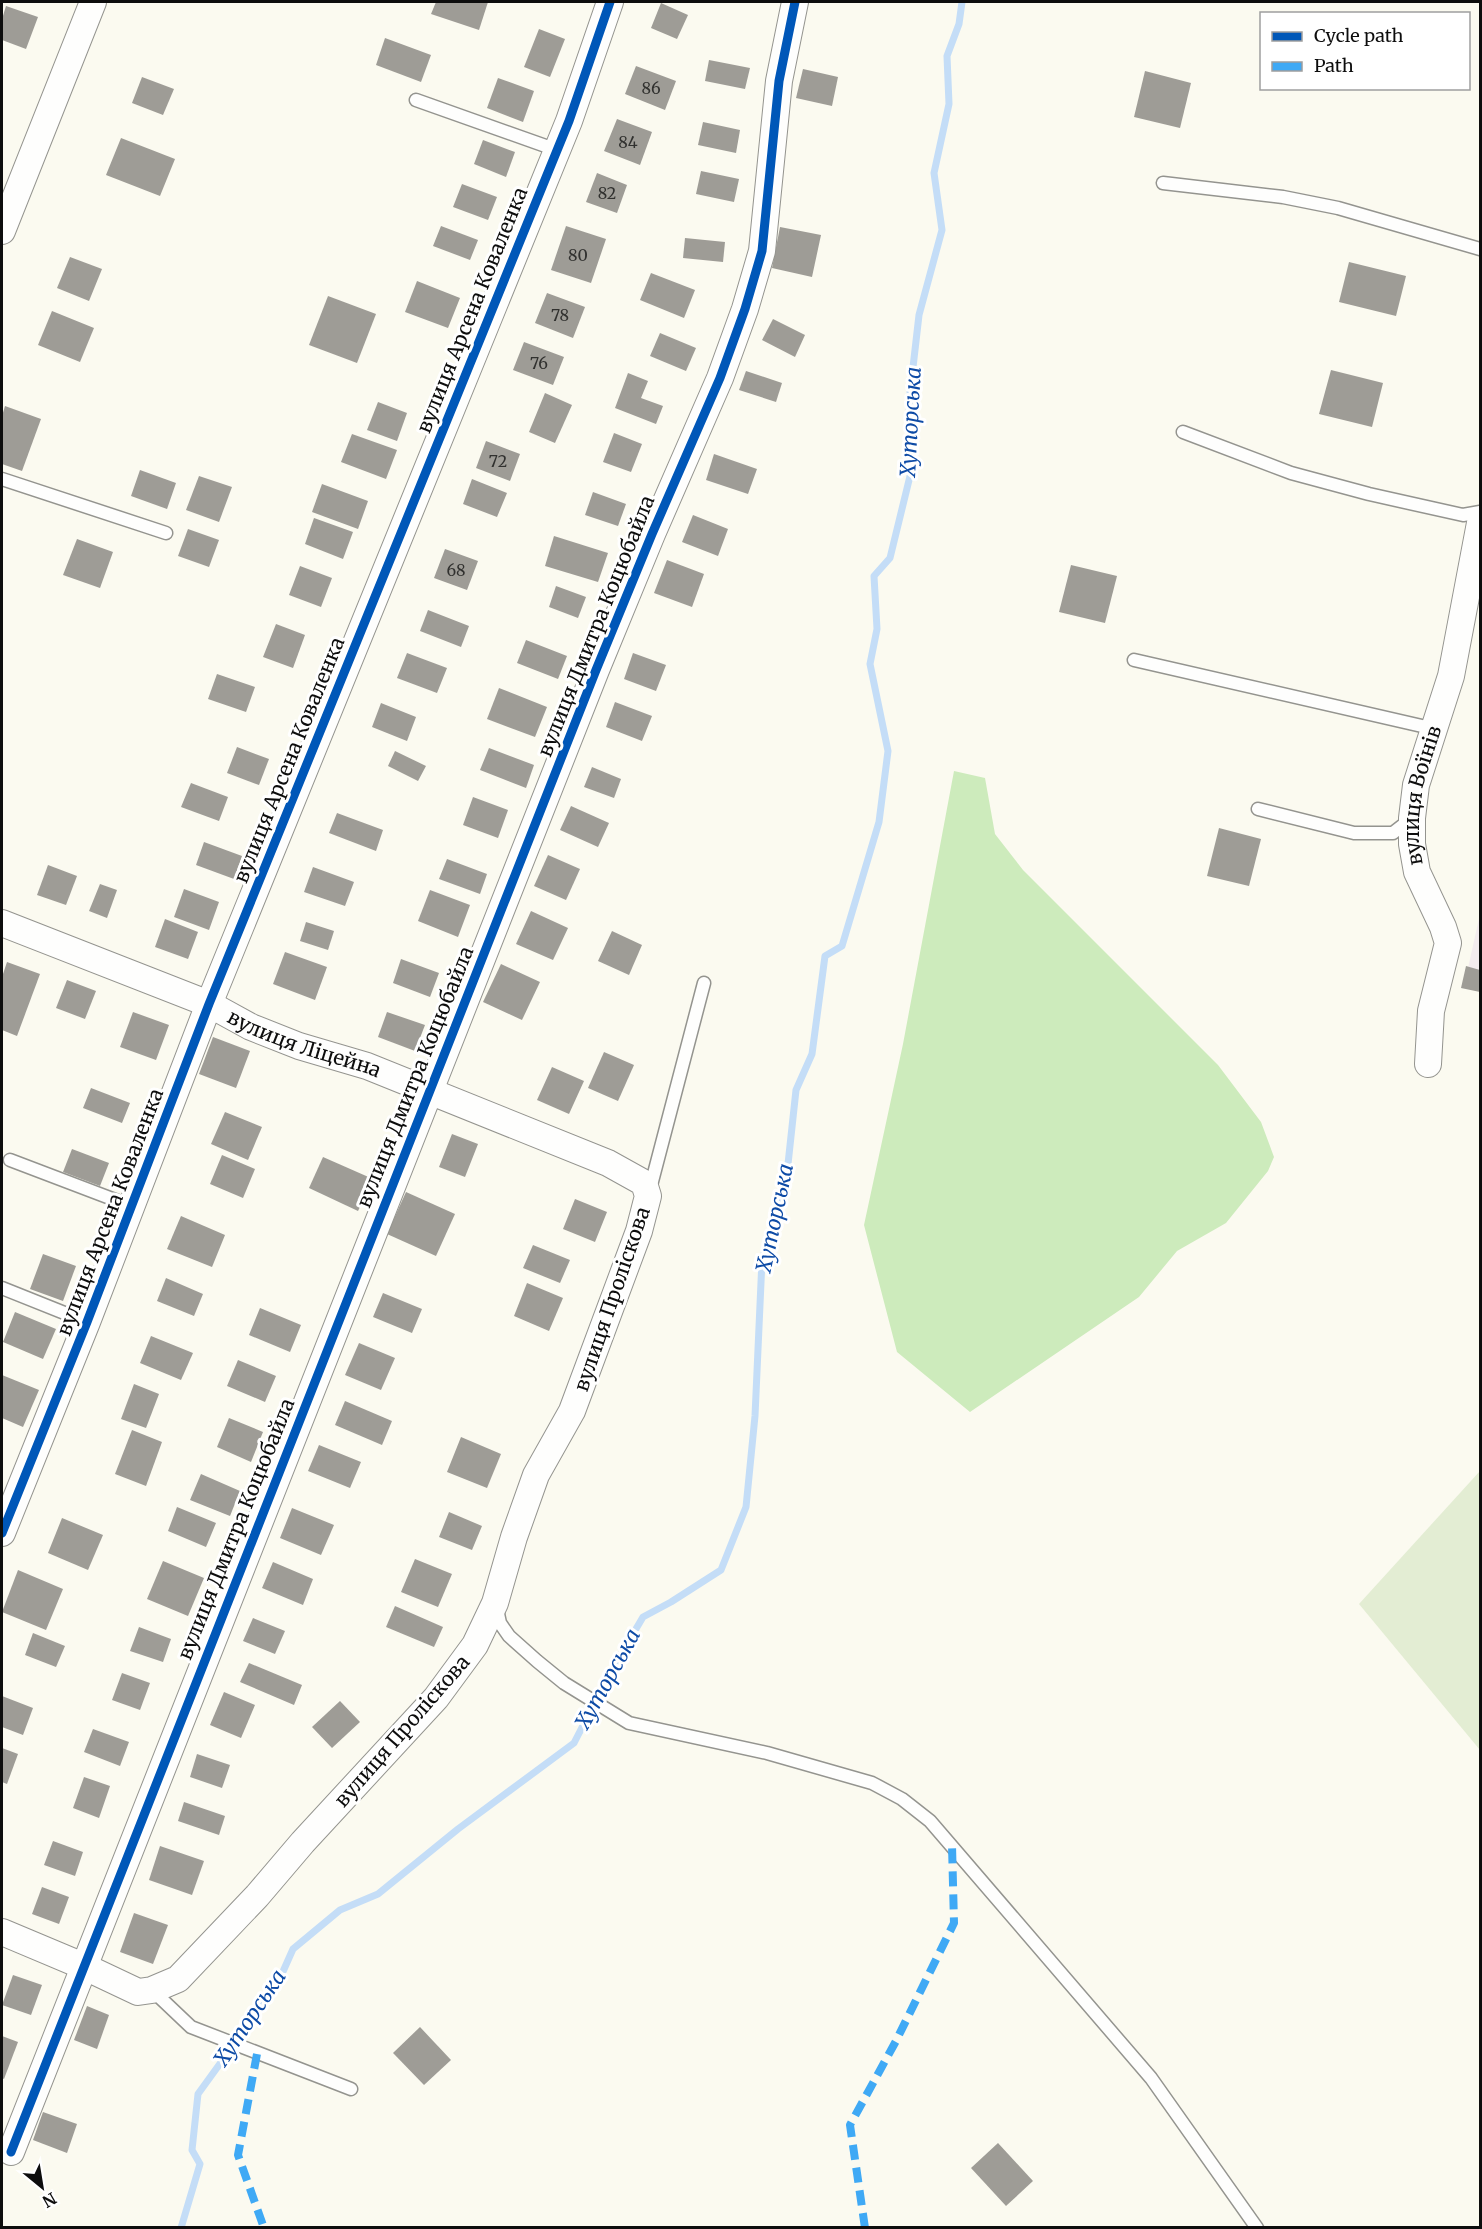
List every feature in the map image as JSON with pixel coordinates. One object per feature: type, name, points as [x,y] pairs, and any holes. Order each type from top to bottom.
[{"type":"street","points":[[2,231],[93,2]]},
{"type":"street","name":"вулиця Арсена Коваленка","points":[[2,1533],[87,1322],[209,1005],[557,150],[610,2]]},
{"type":"street","name":"вулиця Дмитра Коцюбайла","points":[[11,2152],[428,1092],[643,555],[720,378],[745,309],[762,251],[779,81],[795,2]]},
{"type":"street","name":"вулиця Воїнів","points":[[1428,1064],[1431,1011],[1448,943],[1443,927],[1417,872],[1412,844],[1412,818],[1416,785],[1451,676],[1480,523]]},
{"type":"street","name":"вулиця Ліцейна","points":[[2,923],[209,1005],[251,1027],[299,1046],[367,1066],[608,1163]]},
{"type":"street","name":"вулиця Проліскова","points":[[152,1990],[178,1979],[191,1968],[436,1698],[475,1645],[495,1604],[514,1537],[536,1475],[572,1411],[639,1231],[648,1196],[644,1183],[608,1163]]},
{"type":"street","points":[[2,1932],[138,1992],[152,1990]]},
{"type":"lane","points":[[416,100],[557,150]]},
{"type":"lane","points":[[1163,183],[1283,197],[1338,208],[1480,249]]},
{"type":"lane","points":[[1183,432],[1291,472],[1347,488],[1463,515],[1480,512]]},
{"type":"lane","points":[[2,479],[166,532]]},
{"type":"lane","points":[[1134,660],[1435,729]]},
{"type":"lane","points":[[1258,810],[1354,832],[1392,833],[1412,818]]},
{"type":"lane","points":[[648,1196],[704,983]]},
{"type":"lane","points":[[10,1160],[131,1206]]},
{"type":"lane","points":[[2,1288],[87,1322]]},
{"type":"lane","points":[[495,1604],[500,1623],[509,1636],[564,1683],[629,1723],[767,1753],[872,1783],[902,1799],[930,1821],[1151,2078],[1257,2228]]},
{"type":"lane","points":[[152,1990],[191,2027],[351,2089]]},
{"type":"shaded area","points":[[1480,914],[1480,980],[1466,977]]},
{"type":"green space","points":[[954,771],[985,778],[995,834],[1023,870],[1218,1065],[1261,1122],[1274,1157],[1268,1171],[1226,1223],[1177,1251],[1139,1297],[970,1412],[897,1352],[864,1225],[903,1044]]},
{"type":"green space","points":[[1480,1471],[1480,1750],[1359,1604]]},
{"type":"building","points":[[436,2],[488,2],[479,30],[431,14]]},
{"type":"building","points":[[661,3],[688,15],[677,39],[651,28]]},
{"type":"building","points":[[6,6],[38,17],[26,49],[2,40],[2,19]]},
{"type":"building","points":[[539,29],[565,39],[550,77],[524,67]]},
{"type":"building","points":[[385,38],[431,55],[421,82],[376,65]]},
{"type":"building","points":[[709,60],[750,68],[745,89],[705,81]]},
{"type":"building","points":[[636,66],[676,81],[665,110],[625,94]]},
{"type":"building","points":[[803,69],[838,77],[832,106],[796,98]]},
{"type":"building","points":[[1145,71],[1191,83],[1180,128],[1134,117]]},
{"type":"building","points":[[142,77],[174,89],[163,115],[132,103]]},
{"type":"building","points":[[498,78],[534,91],[523,122],[487,108]]},
{"type":"building","points":[[617,119],[652,132],[640,165],[604,151]]},
{"type":"building","points":[[703,122],[740,130],[736,153],[698,145]]},
{"type":"building","points":[[121,138],[175,159],[160,196],[106,175]]},
{"type":"building","points":[[483,140],[515,152],[506,177],[474,164]]},
{"type":"building","points":[[701,171],[739,179],[734,202],[696,194]]},
{"type":"building","points":[[597,173],[627,185],[617,213],[586,202]]},
{"type":"building","points":[[462,184],[497,197],[488,220],[453,207]]},
{"type":"building","points":[[441,226],[478,240],[470,260],[433,246]]},
{"type":"building","points":[[566,226],[606,239],[591,283],[551,270]]},
{"type":"building","points":[[780,227],[821,235],[812,277],[772,268]]},
{"type":"building","points":[[685,238],[725,242],[723,262],[683,258]]},
{"type":"building","points":[[70,257],[102,269],[89,301],[57,288]]},
{"type":"building","points":[[1349,262],[1406,276],[1396,316],[1339,302]]},
{"type":"building","points":[[651,273],[695,290],[684,318],[640,300]]},
{"type":"building","points":[[417,281],[460,298],[448,328],[405,312]]},
{"type":"building","points":[[547,293],[585,307],[573,338],[535,323]]},
{"type":"building","points":[[328,296],[376,314],[357,363],[309,345]]},
{"type":"building","points":[[52,311],[94,328],[80,362],[38,345]]},
{"type":"building","points":[[773,319],[805,335],[795,357],[762,340]]},
{"type":"building","points":[[660,333],[696,348],[686,371],[650,356]]},
{"type":"building","points":[[524,342],[564,357],[553,385],[513,370]]},
{"type":"building","points":[[1331,370],[1383,383],[1372,427],[1319,414]]},
{"type":"building","points":[[746,371],[782,383],[776,402],[739,390]]},
{"type":"building","points":[[628,373],[648,381],[641,398],[663,406],[656,424],[615,408]]},
{"type":"building","points":[[545,393],[572,405],[555,443],[529,432]]},
{"type":"building","points":[[378,402],[407,413],[397,441],[367,430]]},
{"type":"building","points":[[5,406],[41,419],[22,471],[2,464],[2,416]]},
{"type":"building","points":[[614,433],[642,444],[631,472],[603,462]]},
{"type":"building","points":[[352,434],[397,450],[386,479],[341,462]]},
{"type":"building","points":[[486,441],[520,454],[510,481],[476,468]]},
{"type":"building","points":[[714,454],[757,469],[748,494],[706,480]]},
{"type":"building","points":[[140,470],[176,483],[167,509],[131,496]]},
{"type":"building","points":[[199,476],[232,487],[219,522],[186,510]]},
{"type":"building","points":[[472,479],[507,493],[497,517],[463,504]]},
{"type":"building","points":[[322,484],[368,501],[358,529],[312,512]]},
{"type":"building","points":[[593,492],[626,504],[618,526],[585,515]]},
{"type":"building","points":[[693,515],[728,529],[718,556],[682,542]]},
{"type":"building","points":[[314,518],[353,532],[343,559],[305,544]]},
{"type":"building","points":[[188,529],[219,540],[209,567],[178,556]]},
{"type":"building","points":[[554,536],[608,553],[598,582],[545,566]]},
{"type":"building","points":[[77,539],[113,552],[100,588],[63,575]]},
{"type":"building","points":[[445,549],[478,561],[467,590],[434,578]]},
{"type":"building","points":[[667,560],[704,574],[692,607],[654,593]]},
{"type":"building","points":[[1071,565],[1117,576],[1105,623],[1059,612]]},
{"type":"building","points":[[300,566],[332,578],[321,607],[289,595]]},
{"type":"building","points":[[556,586],[586,597],[578,618],[549,607]]},
{"type":"building","points":[[428,610],[469,626],[461,647],[420,631]]},
{"type":"building","points":[[276,624],[305,635],[293,668],[263,657]]},
{"type":"building","points":[[526,640],[567,656],[558,679],[517,663]]},
{"type":"building","points":[[407,653],[447,668],[437,693],[397,678]]},
{"type":"building","points":[[633,653],[666,665],[656,691],[624,679]]},
{"type":"building","points":[[217,674],[255,687],[246,712],[208,699]]},
{"type":"building","points":[[499,688],[547,707],[535,737],[487,719]]},
{"type":"building","points":[[615,702],[652,716],[642,741],[606,727]]},
{"type":"building","points":[[381,703],[416,717],[407,741],[372,727]]},
{"type":"building","points":[[237,747],[269,759],[259,785],[227,773]]},
{"type":"building","points":[[489,748],[534,765],[526,788],[480,770]]},
{"type":"building","points":[[395,751],[426,766],[418,781],[388,766]]},
{"type":"building","points":[[592,767],[621,779],[614,798],[584,787]]},
{"type":"building","points":[[191,783],[228,797],[219,821],[181,807]]},
{"type":"building","points":[[473,797],[508,810],[498,838],[463,825]]},
{"type":"building","points":[[571,806],[609,823],[598,847],[560,830]]},
{"type":"building","points":[[337,813],[383,830],[376,851],[329,833]]},
{"type":"building","points":[[1219,828],[1261,839],[1249,886],[1207,876]]},
{"type":"building","points":[[204,842],[242,856],[234,879],[196,865]]},
{"type":"building","points":[[548,855],[580,869],[566,900],[534,886]]},
{"type":"building","points":[[447,859],[487,874],[480,894],[439,879]]},
{"type":"building","points":[[48,865],[77,876],[66,905],[37,895]]},
{"type":"building","points":[[313,867],[354,882],[345,906],[304,892]]},
{"type":"building","points":[[100,884],[117,890],[107,918],[89,911]]},
{"type":"building","points":[[184,889],[219,902],[209,930],[174,917]]},
{"type":"building","points":[[430,890],[470,905],[458,937],[418,921]]},
{"type":"building","points":[[531,911],[568,928],[553,960],[516,944]]},
{"type":"building","points":[[165,919],[198,932],[188,959],[155,947]]},
{"type":"building","points":[[306,922],[334,931],[328,950],[300,941]]},
{"type":"building","points":[[612,931],[642,945],[629,975],[598,961]]},
{"type":"building","points":[[285,952],[327,967],[315,1000],[273,984]]},
{"type":"building","points":[[401,959],[439,973],[430,997],[393,983]]},
{"type":"building","points":[[7,962],[40,974],[17,1036],[2,1030],[2,977]]},
{"type":"building","points":[[501,964],[540,982],[522,1020],[483,1002]]},
{"type":"building","points":[[1466,966],[1480,970],[1480,992],[1461,988]]},
{"type":"building","points":[[67,980],[96,991],[85,1019],[56,1008]]},
{"type":"building","points":[[133,1012],[169,1025],[156,1060],[120,1047]]},
{"type":"building","points":[[387,1012],[425,1025],[415,1051],[378,1037]]},
{"type":"building","points":[[213,1037],[250,1051],[236,1088],[199,1074]]},
{"type":"building","points":[[604,1052],[634,1065],[618,1101],[588,1088]]},
{"type":"building","points":[[552,1067],[584,1081],[569,1114],[537,1100]]},
{"type":"building","points":[[91,1088],[130,1103],[122,1123],[83,1108]]},
{"type":"building","points":[[225,1112],[262,1127],[248,1160],[211,1144]]},
{"type":"building","points":[[452,1134],[478,1144],[465,1177],[439,1167]]},
{"type":"building","points":[[72,1149],[109,1163],[100,1186],[63,1172]]},
{"type":"building","points":[[222,1155],[255,1169],[243,1198],[210,1184]]},
{"type":"building","points":[[323,1157],[373,1179],[358,1211],[309,1188]]},
{"type":"building","points":[[406,1192],[455,1214],[436,1256],[387,1234]]},
{"type":"building","points":[[575,1199],[607,1212],[595,1242],[563,1229]]},
{"type":"building","points":[[181,1216],[225,1235],[212,1267],[167,1249]]},
{"type":"building","points":[[533,1245],[570,1260],[560,1283],[523,1268]]},
{"type":"building","points":[[43,1254],[76,1266],[63,1301],[30,1289]]},
{"type":"building","points":[[166,1278],[203,1294],[194,1316],[157,1301]]},
{"type":"building","points":[[527,1283],[563,1298],[549,1331],[514,1316]]},
{"type":"building","points":[[383,1293],[422,1309],[412,1333],[373,1317]]},
{"type":"building","points":[[260,1308],[301,1325],[290,1352],[249,1335]]},
{"type":"building","points":[[15,1312],[56,1329],[43,1359],[3,1342]]},
{"type":"building","points":[[151,1336],[193,1353],[181,1380],[140,1363]]},
{"type":"building","points":[[359,1343],[395,1358],[381,1390],[345,1375]]},
{"type":"building","points":[[238,1360],[276,1376],[265,1402],[227,1386]]},
{"type":"building","points":[[2,1375],[39,1390],[23,1427],[2,1418]]},
{"type":"building","points":[[134,1384],[159,1394],[146,1428],[121,1419]]},
{"type":"building","points":[[345,1401],[392,1421],[382,1445],[335,1425]]},
{"type":"building","points":[[229,1418],[263,1432],[251,1462],[217,1447]]},
{"type":"building","points":[[132,1430],[162,1442],[146,1486],[115,1474]]},
{"type":"building","points":[[461,1437],[501,1454],[487,1488],[447,1472]]},
{"type":"building","points":[[319,1445],[361,1462],[350,1488],[308,1471]]},
{"type":"building","points":[[201,1474],[240,1491],[230,1516],[190,1500]]},
{"type":"building","points":[[177,1507],[216,1523],[206,1547],[168,1531]]},
{"type":"building","points":[[292,1508],[334,1525],[321,1555],[280,1538]]},
{"type":"building","points":[[449,1512],[482,1526],[472,1550],[439,1537]]},
{"type":"building","points":[[62,1518],[103,1535],[88,1570],[48,1553]]},
{"type":"building","points":[[415,1559],[452,1574],[438,1607],[401,1592]]},
{"type":"building","points":[[163,1561],[204,1578],[188,1616],[147,1599]]},
{"type":"building","points":[[273,1562],[313,1579],[303,1605],[262,1588]]},
{"type":"building","points":[[18,1570],[63,1589],[46,1630],[2,1612]]},
{"type":"building","points":[[395,1606],[443,1627],[434,1647],[386,1627]]},
{"type":"building","points":[[253,1618],[285,1631],[275,1654],[243,1641]]},
{"type":"building","points":[[139,1627],[171,1639],[163,1662],[130,1651]]},
{"type":"building","points":[[33,1633],[65,1646],[56,1667],[25,1655]]},
{"type":"building","points":[[249,1663],[302,1685],[294,1705],[240,1682]]},
{"type":"building","points":[[122,1673],[150,1683],[140,1710],[112,1700]]},
{"type":"building","points":[[224,1692],[255,1705],[241,1738],[210,1725]]},
{"type":"building","points":[[2,1696],[33,1708],[23,1735],[2,1727]]},
{"type":"building","points":[[340,1701],[360,1722],[332,1748],[312,1727]]},
{"type":"building","points":[[93,1729],[129,1742],[120,1766],[84,1752]]},
{"type":"building","points":[[2,1748],[18,1754],[7,1784],[2,1782]]},
{"type":"building","points":[[197,1754],[230,1765],[222,1788],[190,1777]]},
{"type":"building","points":[[84,1777],[110,1786],[99,1818],[73,1808]]},
{"type":"building","points":[[184,1802],[225,1816],[219,1835],[178,1821]]},
{"type":"building","points":[[53,1841],[83,1852],[75,1876],[44,1865]]},
{"type":"building","points":[[160,1846],[204,1861],[192,1895],[149,1880]]},
{"type":"building","points":[[42,1887],[69,1897],[59,1924],[32,1914]]},
{"type":"building","points":[[134,1913],[168,1925],[153,1964],[120,1952]]},
{"type":"building","points":[[13,1975],[42,1985],[31,2015],[2,2005]]},
{"type":"building","points":[[87,2006],[109,2015],[97,2049],[74,2040]]},
{"type":"building","points":[[420,2027],[451,2060],[424,2085],[393,2053]]},
{"type":"building","points":[[2,2036],[18,2042],[4,2079],[2,2078]]},
{"type":"building","points":[[43,2112],[77,2124],[67,2153],[33,2140]]},
{"type":"building","points":[[998,2143],[1033,2181],[1006,2206],[971,2168]]},
{"type":"waterway","name":"Хуторська","points":[[181,2228],[200,2164],[192,2150],[198,2094],[277,1985],[293,1949],[340,1910],[378,1894],[458,1829],[574,1743],[610,1673],[643,1617],[721,1570],[746,1507],[755,1416],[762,1260],[777,1213],[788,1164],[796,1090],[812,1054],[825,956],[842,946],[879,822],[888,751],[870,664],[877,629],[874,576],[890,558],[911,472],[909,402],[919,315],[942,230],[934,173],[949,104],[947,56],[959,24],[962,2]]},
{"type":"marked path","points":[[865,2228],[850,2125],[896,2041],[954,1923],[952,1845]]},
{"type":"marked path","points":[[257,2054],[238,2155],[264,2228]]},
{"type":"cycle path","points":[[2,1533],[87,1322],[209,1004],[569,121],[610,2]]},
{"type":"cycle path","points":[[11,2152],[596,670],[720,378],[745,309],[762,251],[779,81],[795,2]]}]
